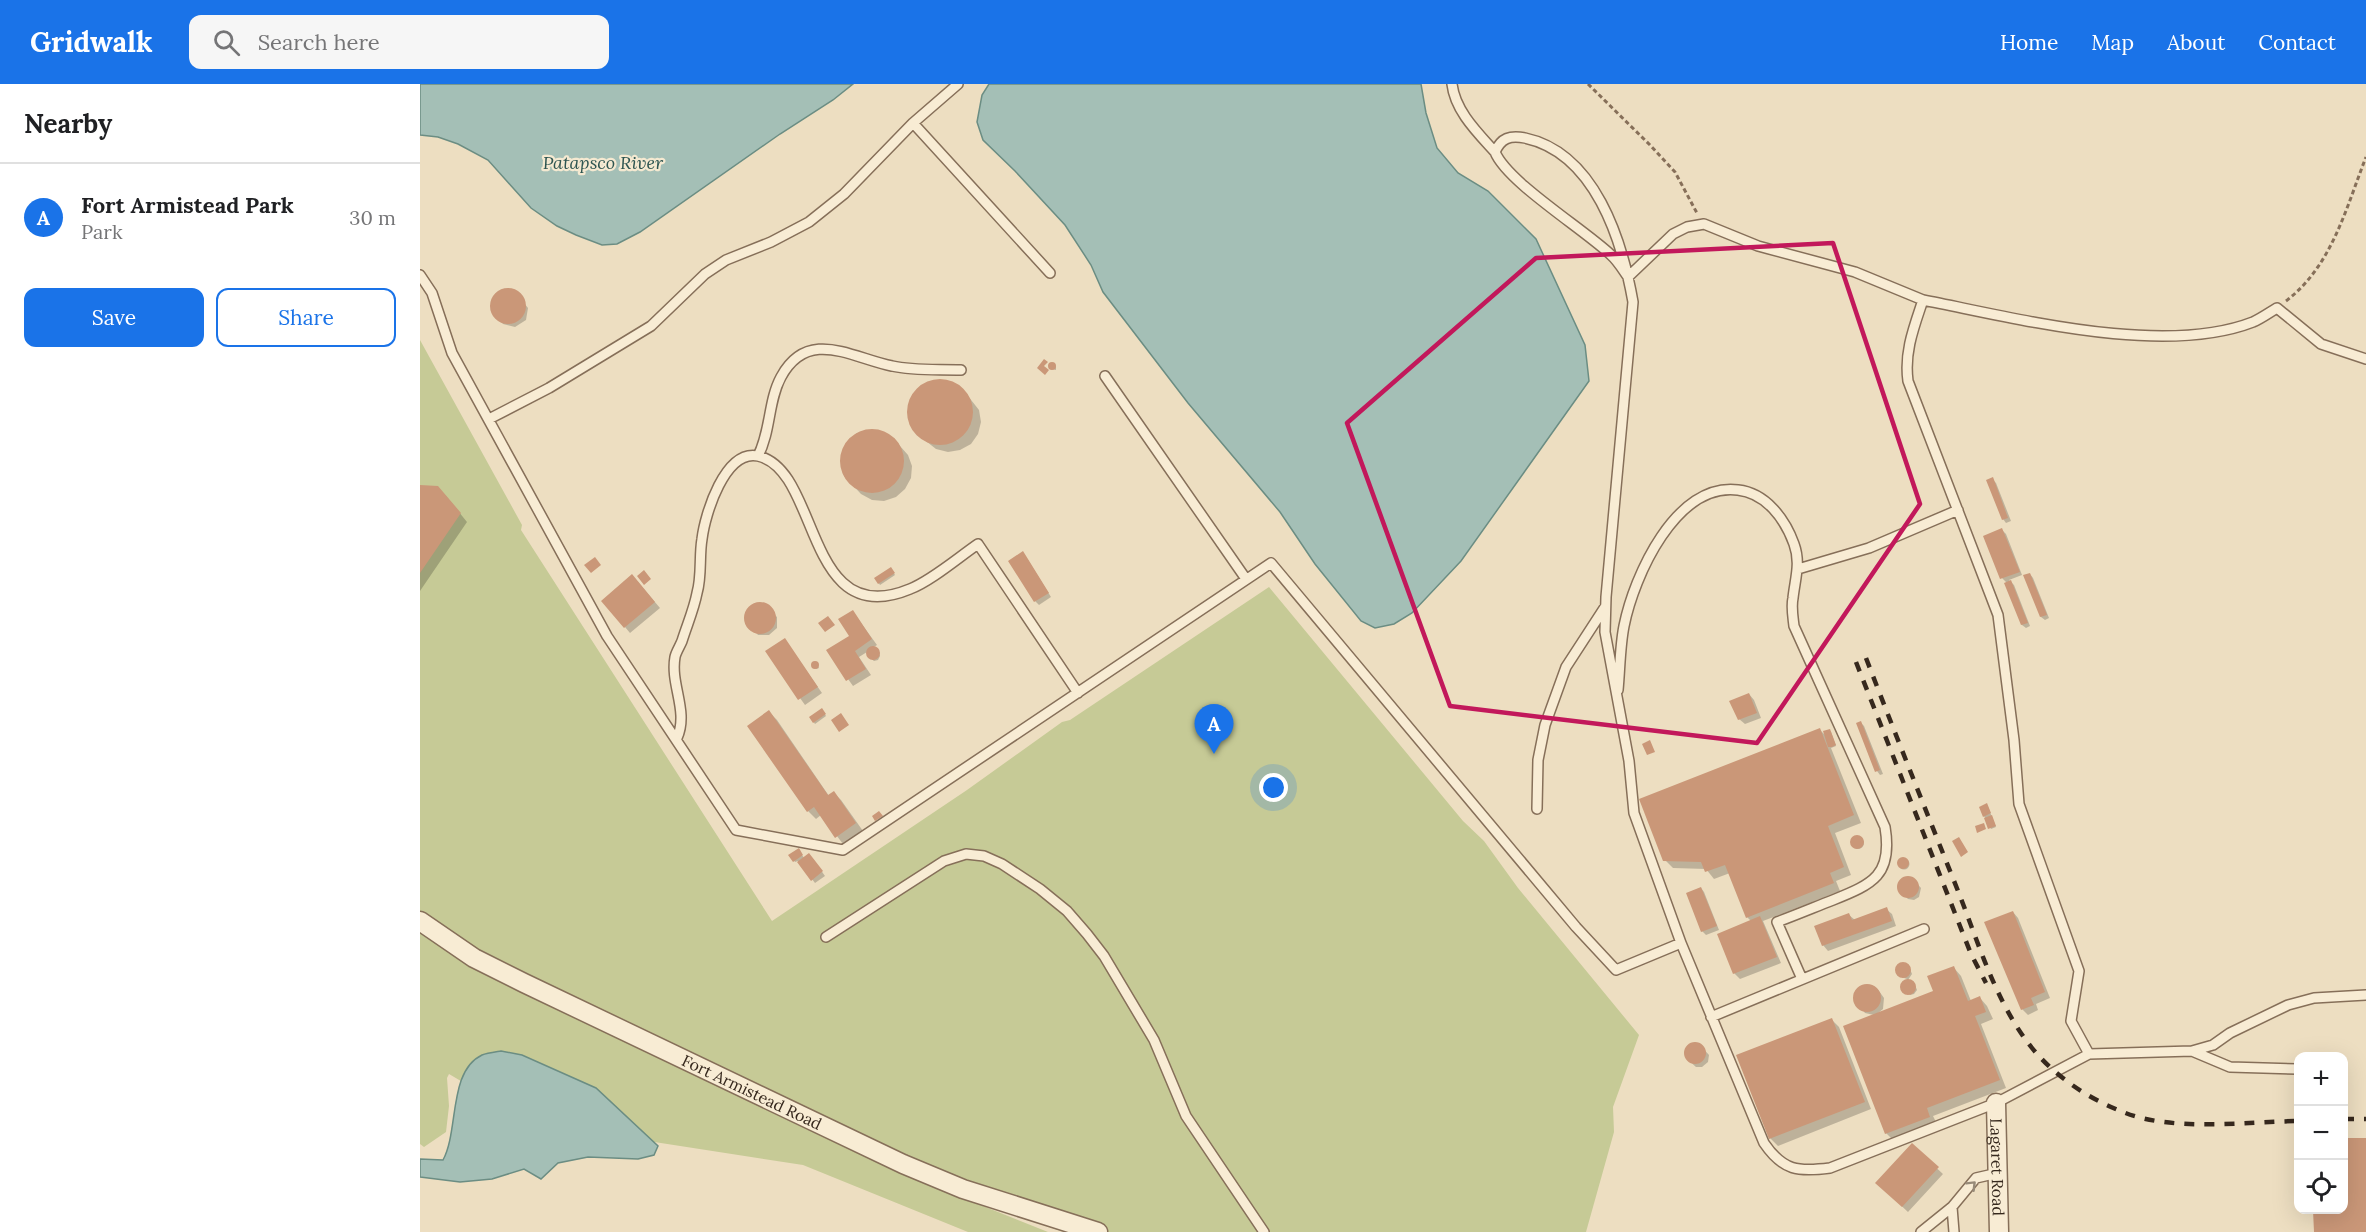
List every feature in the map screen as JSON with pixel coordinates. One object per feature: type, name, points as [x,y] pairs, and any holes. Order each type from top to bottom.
[{"type":"street","name":"Fort Armistead Road","points":[[420,921],[474,958],[903,1164],[963,1189],[1098,1232]]},
{"type":"street","name":"Lagaret Road","points":[[1996,1103],[1999,1232]]},
{"type":"lane","points":[[489,419],[549,388],[651,326],[705,274],[726,260],[771,242],[809,222],[844,194],[914,123],[958,84]]},
{"type":"lane","points":[[1452,84],[1453,93],[1472,127],[1495,152],[1498,160],[1612,255],[1628,277]]},
{"type":"lane","points":[[914,123],[1050,273]]},
{"type":"lane","points":[[1495,152],[1506,137],[1516,136],[1540,141],[1577,169],[1610,219],[1628,277],[1633,302],[1631,337],[1605,607],[1605,632],[1629,761],[1634,813],[1681,943],[1764,1143],[1773,1157],[1795,1169],[1810,1171],[1830,1168],[1996,1103],[2089,1054],[2192,1051],[2213,1045],[2230,1033],[2288,1005],[2314,998],[2366,995]]},
{"type":"lane","points":[[1628,277],[1672,234],[1687,227],[1704,224],[1758,246],[1855,272],[1923,300],[2110,334],[2176,336],[2217,331],[2254,321],[2277,308],[2321,344],[2366,358]]},
{"type":"lane","points":[[420,275],[432,293],[452,352],[607,636],[677,738],[736,830],[843,850],[1270,563],[1576,927],[1616,970],[1681,943]]},
{"type":"lane","points":[[1923,300],[1908,345],[1906,365],[1908,381],[1998,615],[2014,740],[2019,804],[2079,971],[2071,1021],[2089,1054]]},
{"type":"lane","points":[[758,456],[768,432],[773,402],[782,376],[808,351],[828,348],[908,369],[961,370]]},
{"type":"lane","points":[[1105,376],[1246,579]]},
{"type":"lane","points":[[677,738],[681,730],[682,718],[675,657],[698,592],[702,537],[725,473],[737,460],[748,456],[758,456],[780,471],[792,488],[832,570],[842,583],[855,592],[870,596],[892,595],[912,589],[978,544],[1078,693]]},
{"type":"lane","points":[[1617,703],[1624,627],[1634,592],[1668,527],[1687,506],[1703,495],[1727,488],[1749,491],[1764,499],[1782,520],[1794,545],[1798,570],[1792,601],[1794,626],[1885,827],[1888,844],[1886,860],[1878,875],[1864,888],[1777,922],[1802,979]]},
{"type":"lane","points":[[1798,570],[1869,548],[1958,510]]},
{"type":"lane","points":[[1537,809],[1538,760],[1541,741],[1556,693],[1566,666],[1605,607]]},
{"type":"lane","points":[[826,937],[944,861],[966,854],[984,856],[1002,864],[1040,889],[1067,911],[1104,956],[1154,1040],[1186,1116],[1264,1232]]},
{"type":"lane","points":[[1712,1017],[1924,929]]},
{"type":"lane","points":[[2192,1051],[2230,1067],[2294,1069]]},
{"type":"lane","points":[[1921,1232],[1952,1207],[1976,1178],[1998,1173]]},
{"type":"lane","points":[[1952,1207],[1954,1232]]},
{"type":"path","points":[[1588,84],[1650,144],[1675,172],[1704,224]]},
{"type":"path","points":[[2277,308],[2302,289],[2319,268],[2337,233],[2366,156]]},
{"type":"highlighted area","points":[[1833,243],[1920,504],[1757,743],[1450,706],[1347,423],[1536,258]]},
{"type":"green space","points":[[420,340],[522,525],[521,530],[772,921],[967,790],[1062,722],[1070,720],[1269,587],[1463,821],[1484,841],[1518,888],[1639,1035],[1613,1107],[1614,1132],[1586,1232],[1064,1232],[953,1194],[1048,1232],[968,1232],[803,1165],[532,1123],[449,1074],[446,1132],[424,1147],[420,1144]]},
{"type":"water","name":"Patapsco River","points":[[420,84],[853,84],[640,232],[617,244],[602,245],[557,226],[531,208],[488,160],[458,144],[438,137],[420,135]]},
{"type":"water","points":[[989,84],[1421,84],[1426,113],[1437,148],[1458,173],[1488,191],[1536,239],[1585,345],[1589,381],[1461,561],[1412,613],[1394,624],[1375,628],[1361,621],[1315,564],[1280,512],[1188,403],[1103,292],[1091,265],[1065,225],[983,140],[977,122],[982,95]]},
{"type":"water","points":[[501,1051],[522,1055],[596,1088],[658,1146],[654,1155],[638,1159],[588,1157],[558,1163],[541,1179],[524,1169],[492,1179],[460,1182],[420,1177],[420,1159],[443,1160],[448,1148],[459,1088],[471,1063],[482,1055]]},
{"type":"building","points":[[508,288],[520,294],[526,306],[520,318],[508,324],[496,318],[490,306],[496,294]]},
{"type":"building","points":[[1044,359],[1048,362],[1044,366],[1049,370],[1045,375],[1037,368]]},
{"type":"building","points":[[1052,362],[1056,366],[1052,370],[1048,366]]},
{"type":"building","points":[[940,379],[952,382],[963,389],[970,400],[973,412],[970,424],[963,435],[952,442],[940,445],[928,442],[917,435],[910,424],[907,412],[910,400],[917,389],[928,382]]},
{"type":"building","points":[[866,429],[878,429],[895,438],[902,449],[904,461],[902,473],[895,484],[878,493],[866,493],[854,488],[845,479],[840,467],[840,455],[845,443],[854,434]]},
{"type":"building","points":[[1993,477],[2008,518],[2002,520],[1986,480]]},
{"type":"building","points":[[420,485],[438,486],[461,513],[420,573]]},
{"type":"building","points":[[2002,528],[2020,572],[2000,579],[1983,536]]},
{"type":"building","points":[[1023,551],[1049,593],[1034,602],[1008,561]]},
{"type":"building","points":[[595,557],[601,565],[591,573],[584,565]]},
{"type":"building","points":[[891,567],[895,573],[878,584],[874,578]]},
{"type":"building","points":[[644,570],[651,579],[644,585],[637,576]]},
{"type":"building","points":[[2030,573],[2047,615],[2040,617],[2023,575]]},
{"type":"building","points":[[632,574],[655,602],[624,628],[601,601]]},
{"type":"building","points":[[2011,580],[2028,623],[2021,625],[2004,583]]},
{"type":"building","points":[[760,602],[771,607],[776,618],[771,629],[760,634],[749,629],[744,618],[749,607]]},
{"type":"building","points":[[853,610],[872,639],[855,651],[866,669],[846,681],[826,650],[849,636],[838,619]]},
{"type":"building","points":[[828,616],[835,625],[825,632],[818,623]]},
{"type":"building","points":[[785,638],[818,687],[798,700],[765,651]]},
{"type":"building","points":[[870,646],[876,646],[880,653],[876,660],[870,660],[866,656],[866,650]]},
{"type":"building","points":[[815,661],[819,665],[815,669],[811,665]]},
{"type":"building","points":[[1749,693],[1757,713],[1738,720],[1729,701]]},
{"type":"building","points":[[822,708],[826,714],[813,723],[809,717]]},
{"type":"building","points":[[769,710],[828,795],[834,791],[856,823],[835,838],[814,807],[807,812],[747,726]]},
{"type":"building","points":[[841,713],[849,725],[839,732],[831,720]]},
{"type":"building","points":[[1861,721],[1880,770],[1875,772],[1856,723]]},
{"type":"building","points":[[1820,728],[1854,815],[1828,826],[1844,867],[1830,873],[1834,883],[1746,918],[1725,865],[1705,872],[1701,862],[1663,861],[1639,799]]},
{"type":"building","points":[[1830,729],[1836,745],[1828,747],[1823,731]]},
{"type":"building","points":[[1650,740],[1655,752],[1647,755],[1642,744]]},
{"type":"building","points":[[1987,803],[1991,813],[1983,817],[1979,807]]},
{"type":"building","points":[[879,811],[883,816],[875,821],[872,816]]},
{"type":"building","points":[[1992,815],[1996,826],[1988,829],[1984,818]]},
{"type":"building","points":[[1984,823],[1986,829],[1977,833],[1975,826]]},
{"type":"building","points":[[1854,835],[1860,835],[1864,842],[1860,849],[1854,849],[1850,845],[1850,839]]},
{"type":"building","points":[[1959,837],[1968,852],[1961,857],[1952,841]]},
{"type":"building","points":[[799,848],[803,855],[793,862],[788,855]]},
{"type":"building","points":[[809,853],[823,871],[811,881],[797,862]]},
{"type":"building","points":[[1905,857],[1909,863],[1905,869],[1901,869],[1897,861]]},
{"type":"building","points":[[1908,876],[1916,879],[1919,887],[1916,895],[1908,898],[1900,895],[1897,887],[1900,879]]},
{"type":"building","points":[[1701,887],[1717,926],[1701,932],[1686,893]]},
{"type":"building","points":[[1887,907],[1892,921],[1822,946],[1814,926],[1849,913],[1852,920]]},
{"type":"building","points":[[2013,911],[2045,992],[2031,998],[2034,1005],[2021,1010],[1984,922]]},
{"type":"building","points":[[1760,916],[1777,957],[1733,974],[1717,934]]},
{"type":"building","points":[[1900,962],[1906,962],[1911,970],[1909,976],[1900,978],[1895,973],[1895,967]]},
{"type":"building","points":[[1954,966],[1968,1001],[1980,996],[1986,1012],[1975,1016],[2000,1080],[1927,1108],[1930,1117],[1885,1134],[1843,1026],[1933,991],[1927,976]]},
{"type":"building","points":[[1908,979],[1916,987],[1908,995],[1900,987]]},
{"type":"building","points":[[1867,984],[1877,988],[1881,998],[1877,1008],[1867,1012],[1857,1008],[1853,998],[1857,988]]},
{"type":"building","points":[[1832,1018],[1865,1102],[1769,1139],[1736,1055]]},
{"type":"building","points":[[1695,1042],[1703,1045],[1706,1053],[1703,1061],[1695,1064],[1687,1061],[1684,1053],[1687,1045]]},
{"type":"building","points":[[2348,1138],[2366,1138],[2366,1232],[2314,1232],[2313,1214],[2348,1214]]},
{"type":"building","points":[[1912,1143],[1939,1167],[1902,1207],[1875,1183]]},
{"type":"railway","points":[[1866,658],[1994,984],[2012,1019],[2043,1061],[2094,1099],[2142,1118],[2186,1124],[2294,1121]]},
{"type":"railway","points":[[1856,662],[1971,954],[1986,983]]},
{"type":"railway","points":[[2348,1119],[2366,1119]]},
{"type":"place","name":"Fort Armistead Park","points":[[1214,754]]}]
